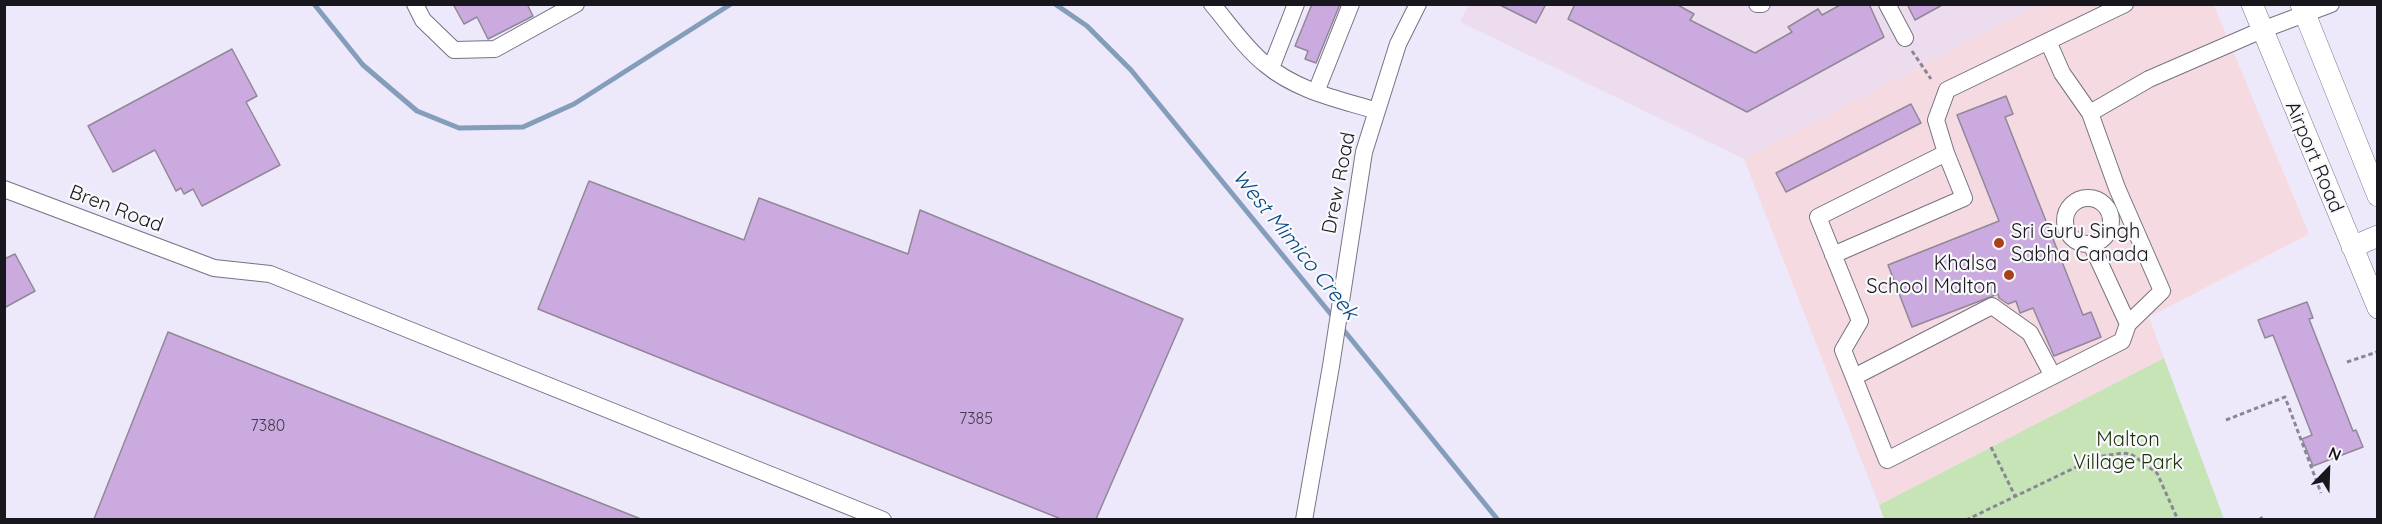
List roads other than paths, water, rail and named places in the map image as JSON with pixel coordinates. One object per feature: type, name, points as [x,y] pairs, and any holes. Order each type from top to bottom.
[{"type":"main road","name":"Airport Road","points":[[2252,4],[2378,308]]},
{"type":"main road","points":[[2303,9],[2378,196]]},
{"type":"main road","points":[[2352,247],[2378,236]]},
{"type":"street","points":[[415,4],[423,20],[454,50],[495,49],[557,9],[576,4]]},
{"type":"street","points":[[1212,4],[1270,68],[1316,92],[1377,111]]},
{"type":"street","points":[[1270,68],[1296,4]]},
{"type":"street","points":[[1316,92],[1351,4]]},
{"type":"street","name":"Drew Road","points":[[1304,519],[1331,366],[1364,152],[1398,44],[1418,4]]},
{"type":"street","points":[[1757,4],[1762,4]]},
{"type":"street","points":[[1887,4],[1905,38]]},
{"type":"street","points":[[1833,255],[1964,198],[1936,120],[1947,90],[2125,4]]},
{"type":"street","points":[[2090,112],[2149,79],[2262,30],[2303,9],[2331,4]]},
{"type":"street","points":[[1946,153],[1818,217],[1860,321],[1843,350],[1887,460],[2122,341],[2127,324],[2162,291],[2117,188],[2090,112],[2062,73],[2048,41]]},
{"type":"street","points":[[2104,204],[2117,188]]},
{"type":"street","name":"Bren Road","points":[[4,189],[213,268],[270,274],[884,519]]},
{"type":"street","points":[[2084,198],[2091,198],[2104,204],[2111,217],[2109,231],[2105,237],[2091,244],[2077,240],[2071,235],[2065,221],[2070,206],[2084,198]]},
{"type":"street","points":[[2091,244],[2127,324]]},
{"type":"street","points":[[1854,377],[1992,306],[2030,333],[2053,376]]},
{"type":"waterway","name":"West Mimico Creek","points":[[314,4],[363,65],[417,111],[459,128],[523,127],[574,104],[731,4]]},
{"type":"waterway","name":"West Mimico Creek","points":[[1055,4],[1087,26],[1131,70],[1334,318]]},
{"type":"waterway","name":"West Mimico Creek","points":[[1342,328],[1498,520]]},
{"type":"place","name":"Sri Guru Singh Sabha Canada","points":[[1999,243]]},
{"type":"place","name":"Khalsa School Malton","points":[[2009,275]]},
{"type":"park label","name":"Malton Village Park","points":[[2128,452]]}]
